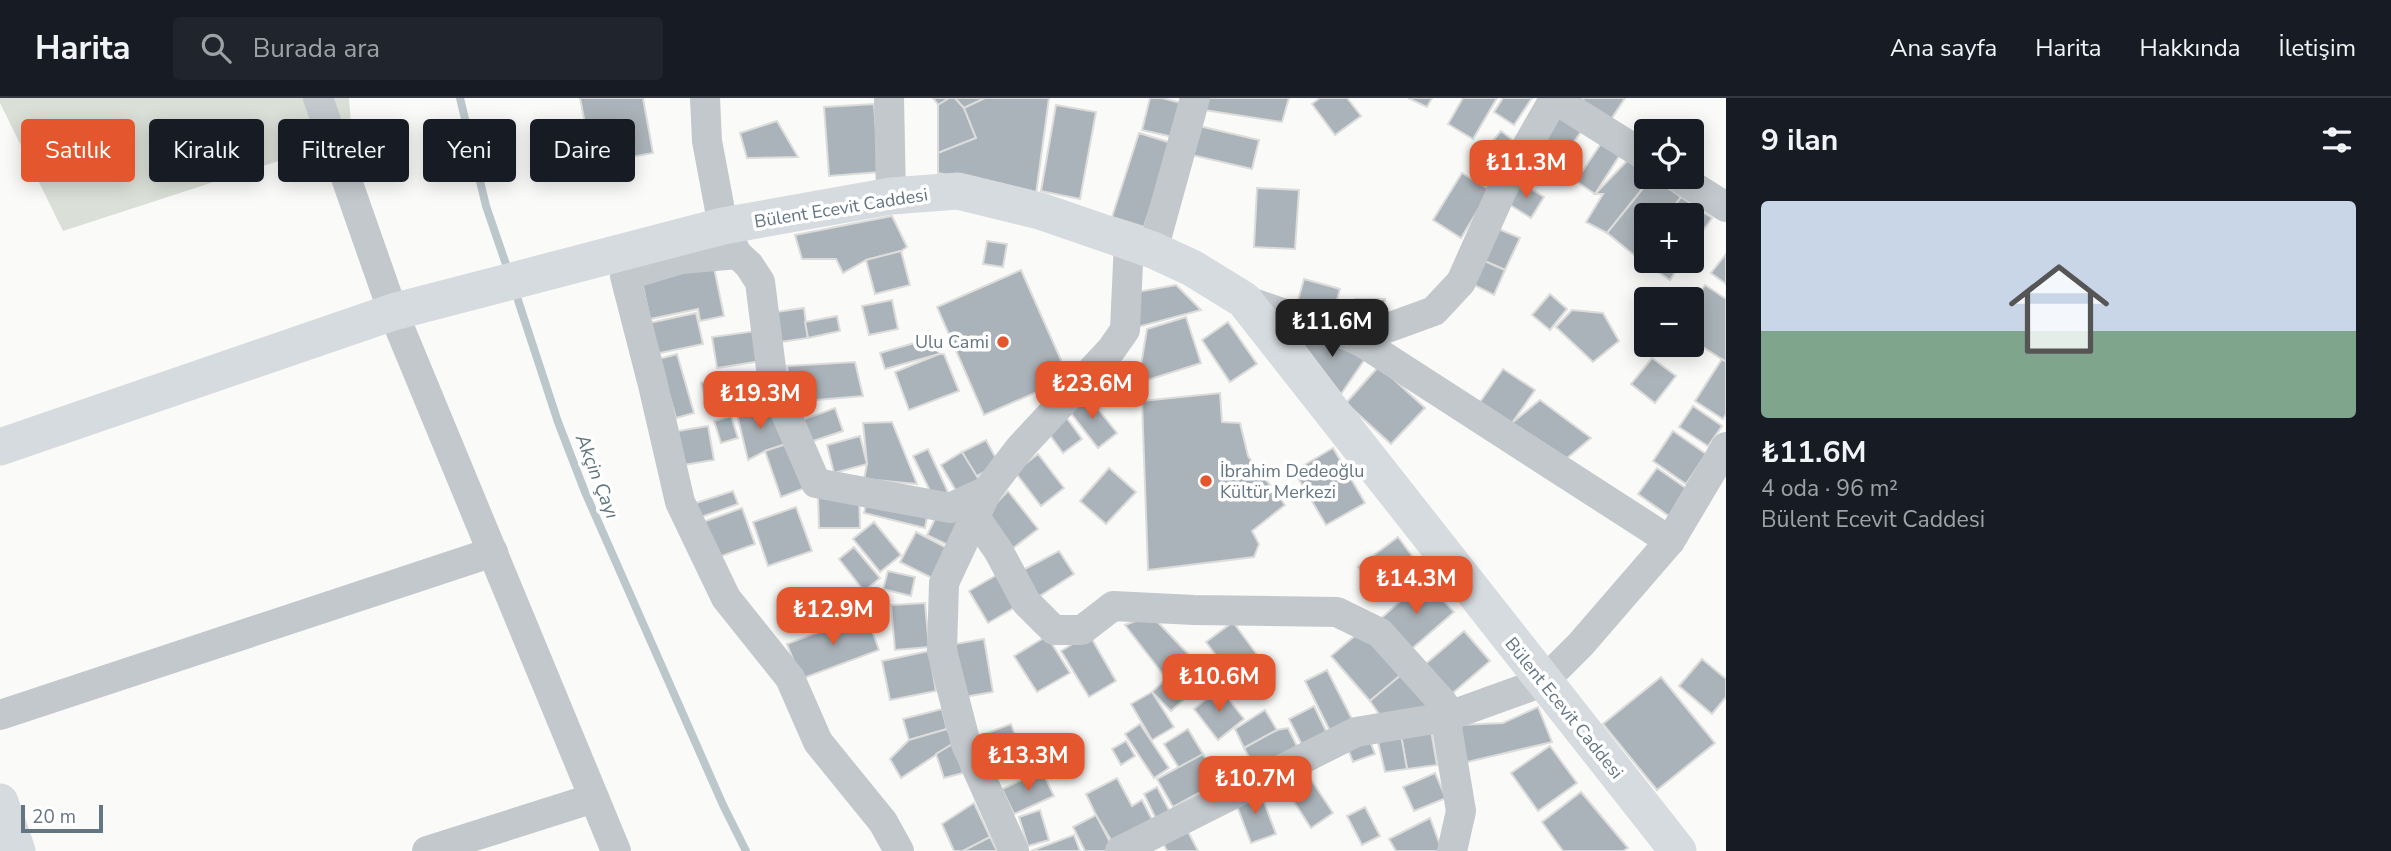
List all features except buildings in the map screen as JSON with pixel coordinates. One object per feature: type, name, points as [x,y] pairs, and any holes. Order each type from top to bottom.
[{"type":"main road","name":"Bülent Ecevit Caddesi","points":[[0,447],[393,312],[730,240],[891,196],[958,191],[1040,211],[1141,245],[1192,268],[1244,300],[1678,851]]},
{"type":"main road","points":[[0,802],[17,851]]},
{"type":"street","points":[[318,98],[393,312],[617,851]]},
{"type":"street","points":[[705,98],[707,141],[730,240],[760,282],[774,384],[816,483],[950,508],[981,504]]},
{"type":"street","points":[[889,98],[891,196]]},
{"type":"street","points":[[1014,851],[966,744],[942,652],[944,583],[981,504],[1020,448],[1111,349],[1125,330],[1141,245],[1195,98]]},
{"type":"street","points":[[1357,339],[1434,311],[1461,282],[1503,188],[1554,98],[1634,149]]},
{"type":"street","points":[[1698,189],[1726,206]]},
{"type":"street","points":[[730,240],[682,259],[625,276],[680,502],[726,598],[790,678],[818,742],[883,822],[899,851]]},
{"type":"street","points":[[1244,300],[1357,339],[1670,541]]},
{"type":"street","points":[[1120,851],[1356,733],[1446,717],[1543,682],[1581,644],[1670,541],[1726,447]]},
{"type":"street","points":[[981,504],[998,550],[1026,602],[1054,631],[1082,630],[1113,606],[1337,612],[1380,633],[1443,703],[1461,811],[1452,851]]},
{"type":"street","points":[[0,715],[493,552]]},
{"type":"street","points":[[427,851],[594,798]]},
{"type":"shaded area","points":[[0,98],[349,98],[351,119],[278,119],[278,161],[264,166],[264,119],[149,119],[149,182],[214,182],[63,231],[39,182],[135,182],[135,119],[21,119],[21,146]]},
{"type":"waterway","name":"Akçin Çayı","points":[[460,98],[486,206],[509,273]]},
{"type":"waterway","name":"Akçin Çayı","points":[[514,288],[558,422],[585,492],[723,805],[746,851]]},
{"type":"place","name":"Ulu Cami","points":[[1003,342]]},
{"type":"place","name":"İbrahim Dedeoğlu Kültür Merkezi","points":[[1206,481]]}]
